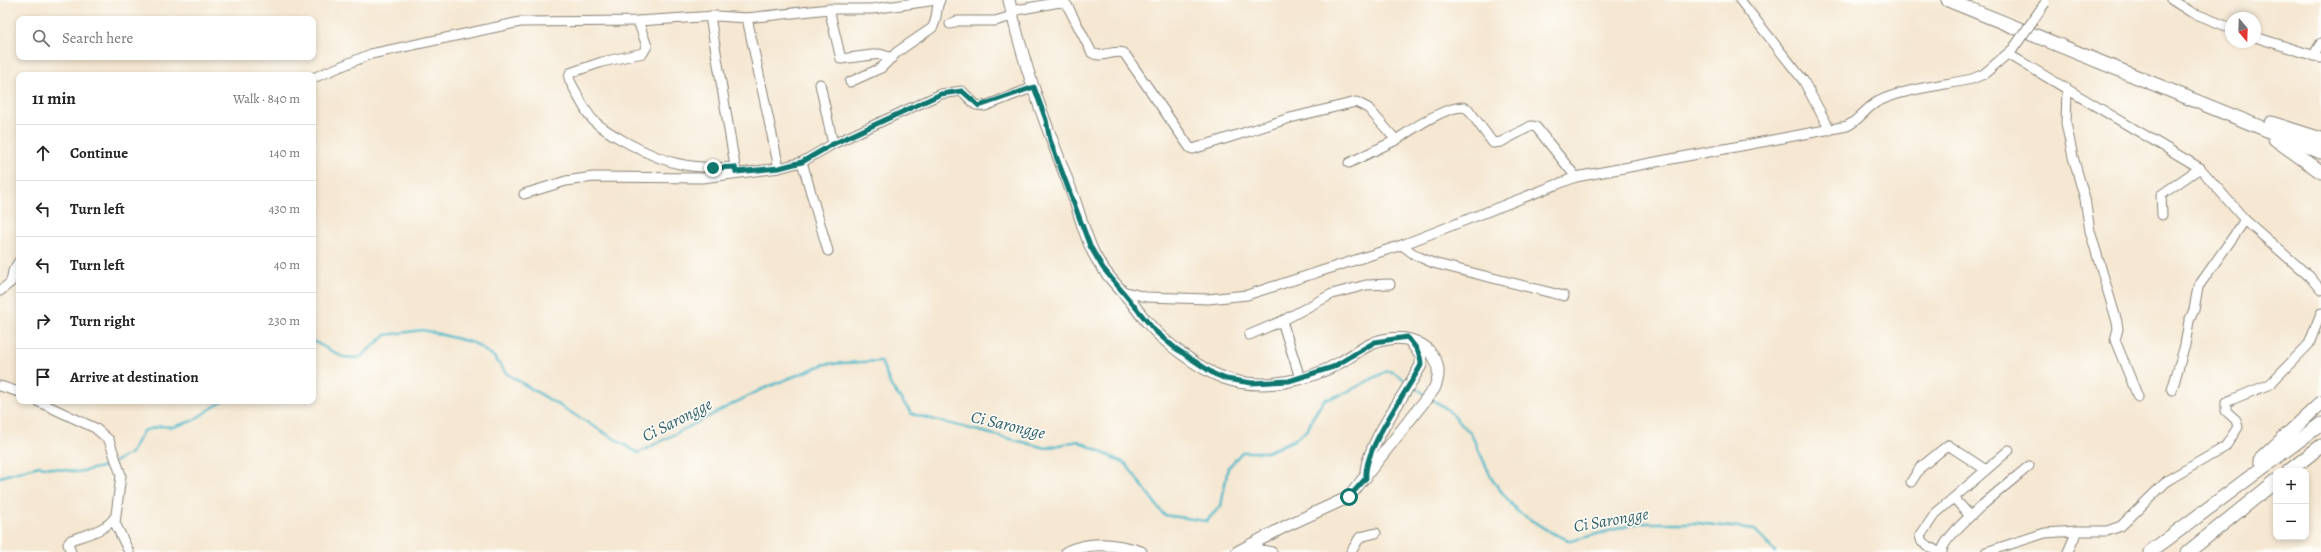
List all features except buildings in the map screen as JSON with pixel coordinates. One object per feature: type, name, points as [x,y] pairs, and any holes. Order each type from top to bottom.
[{"type":"highway","points":[[1948,0],[2265,125],[2321,144]]},
{"type":"highway","points":[[1971,0],[2265,125],[2321,152]]},
{"type":"highway","points":[[2265,125],[2321,139]]},
{"type":"highway","points":[[2265,125],[2321,172]]},
{"type":"highway","points":[[2215,502],[2321,403]]},
{"type":"highway","points":[[2150,552],[2321,424]]},
{"type":"highway","points":[[2293,468],[2321,446]]},
{"type":"highway","points":[[2188,552],[2273,484]]},
{"type":"main road","points":[[1008,0],[1034,87],[1046,120],[1050,140],[1090,246],[1103,268],[1162,337],[1214,374],[1226,379],[1252,383],[1276,383],[1300,378],[1333,367],[1375,342],[1407,337],[1418,342],[1434,358],[1438,374],[1437,382],[1432,392],[1366,478],[1349,497],[1241,549]]},
{"type":"main road","points":[[1366,478],[1366,466],[1370,457],[1391,415],[1421,365],[1421,356],[1407,337]]},
{"type":"main road","points":[[1067,552],[1092,545],[1109,545],[1139,552]]},
{"type":"street","points":[[316,77],[371,54],[520,22],[638,21],[710,16],[747,18],[829,9],[872,9],[938,0],[936,7],[936,22],[932,28],[897,52],[881,68],[850,82]]},
{"type":"street","points":[[1740,0],[1803,80],[1830,130]]},
{"type":"street","points":[[2172,0],[2191,12],[2225,26]]},
{"type":"street","points":[[950,24],[957,21],[995,21],[1012,14],[1060,2],[1067,5],[1092,53],[1098,56],[1118,52],[1124,53],[1190,148],[1193,149],[1199,149],[1290,118],[1356,102],[1368,108],[1396,140]]},
{"type":"street","points":[[1122,291],[1146,298],[1208,299],[1247,295],[1402,245],[1576,178],[1830,130],[1852,123],[1872,105],[1887,97],[1972,79],[1984,74],[2011,52],[2046,2]]},
{"type":"street","points":[[829,9],[842,59],[880,54],[892,58]]},
{"type":"street","points":[[710,16],[735,170]]},
{"type":"street","points":[[747,18],[779,168]]},
{"type":"street","points":[[638,21],[638,25],[647,46],[643,52],[573,71],[569,75],[570,84],[592,118],[608,132],[654,157],[676,164],[735,170],[779,168],[802,162],[833,144],[941,94],[962,91],[976,105],[984,106],[1034,87]]},
{"type":"street","points":[[2261,39],[2317,57],[2321,43]]},
{"type":"street","points":[[2011,52],[2067,91],[2200,168],[2245,220],[2310,277],[2321,290]]},
{"type":"street","points":[[820,84],[833,144]]},
{"type":"street","points":[[2067,91],[2067,130],[2076,174],[2084,199],[2090,231],[2117,322],[2115,340],[2138,397]]},
{"type":"street","points":[[1350,163],[1396,140],[1412,129],[1451,110],[1463,107],[1468,109],[1493,143],[1501,142],[1531,126],[1536,127],[1576,178]]},
{"type":"street","points":[[802,162],[828,251]]},
{"type":"street","points":[[702,178],[713,168]]},
{"type":"street","points":[[2162,215],[2161,195],[2200,168]]},
{"type":"street","points":[[524,194],[566,181],[593,177],[702,178],[735,170]]},
{"type":"street","points":[[2172,390],[2185,345],[2189,321],[2194,310],[2198,287],[2245,220]]},
{"type":"street","points":[[1402,245],[1415,255],[1433,263],[1564,296]]},
{"type":"street","points":[[0,291],[12,282],[13,271],[16,266]]},
{"type":"street","points":[[1249,334],[1282,321],[1318,301],[1343,290],[1366,285],[1390,284]]},
{"type":"street","points":[[1986,552],[2045,533],[2107,531],[2121,526],[2168,480],[2225,447],[2238,427],[2236,420],[2226,411],[2226,402],[2270,384],[2309,344],[2321,313]]},
{"type":"street","points":[[1282,321],[1300,378]]},
{"type":"street","points":[[0,386],[16,391]]},
{"type":"street","points":[[43,404],[94,428],[109,440],[121,475],[114,518],[103,527],[71,540],[68,544],[71,552]]},
{"type":"street","points":[[1911,482],[1920,468],[1948,445],[1986,470]]},
{"type":"street","points":[[1938,552],[1922,542],[1920,536],[1935,514],[2010,450]]},
{"type":"street","points":[[1942,552],[1944,544],[1970,516],[2029,466]]},
{"type":"street","points":[[1954,498],[1970,516]]},
{"type":"street","points":[[114,518],[129,552]]},
{"type":"street","points":[[2068,552],[2078,531]]},
{"type":"street","points":[[1351,552],[1360,538],[1376,533]]},
{"type":"street","points":[[1241,549],[1272,552]]},
{"type":"waterway","name":"Ci Sarongge","points":[[316,343],[343,357],[359,358],[386,335],[423,330],[474,343],[494,357],[507,374],[638,453],[760,390],[825,364],[881,361],[891,386],[912,414],[1046,448],[1078,441],[1126,464],[1164,515],[1206,521],[1221,506],[1228,468],[1242,452],[1267,452],[1294,440],[1308,429],[1313,417],[1324,400],[1343,394],[1387,371],[1393,372],[1408,382]]},
{"type":"waterway","name":"Ci Sarongge","points":[[1412,385],[1426,395]]},
{"type":"waterway","name":"Ci Sarongge","points":[[1432,399],[1447,409],[1471,434],[1493,481],[1517,511],[1550,532],[1571,541],[1639,523],[1698,523],[1755,530],[1775,552]]},
{"type":"waterway","name":"Ci Sarongge","points":[[0,477],[39,466],[78,472],[107,466],[131,453],[143,431],[161,426],[173,427],[192,421],[218,404]]},
{"type":"route","points":[[713,168],[735,167],[736,172],[779,168],[802,162],[833,144],[860,134],[941,94],[958,90],[962,91],[965,92],[976,105],[984,106],[1034,87],[1046,120],[1050,140],[1069,184],[1083,227],[1094,254],[1110,278],[1138,310],[1146,322],[1175,348],[1214,374],[1226,379],[1239,382],[1265,384],[1289,381],[1333,367],[1351,357],[1364,347],[1375,342],[1407,337],[1414,345],[1421,356],[1421,365],[1391,415],[1370,457],[1366,466],[1366,478],[1349,497]]}]
